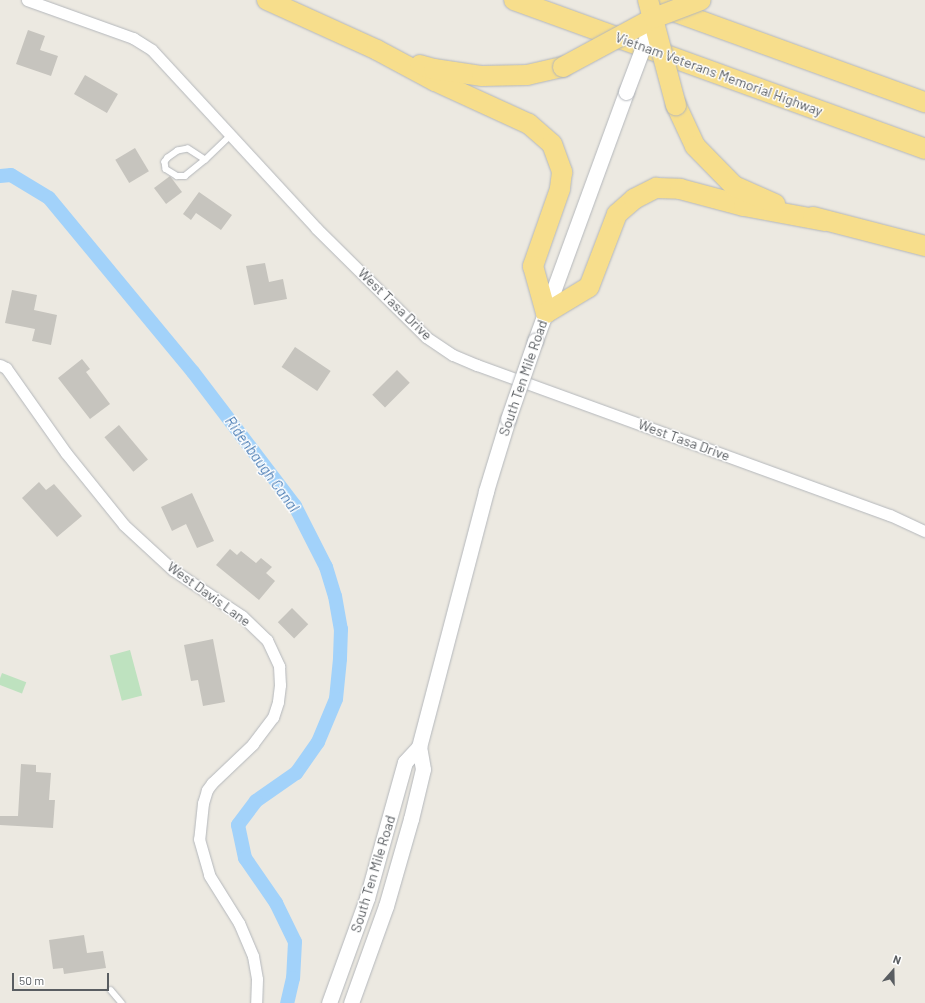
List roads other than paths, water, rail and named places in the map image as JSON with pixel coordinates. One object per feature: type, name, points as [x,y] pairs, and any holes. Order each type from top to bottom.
[{"type":"highway","points":[[267,0],[377,50],[435,81],[529,124],[552,144],[562,172],[560,189],[533,266],[546,313],[589,287],[617,214],[634,199],[656,188],[680,189],[744,206],[825,221],[925,246]]},
{"type":"highway","name":"Vietnam Veterans Memorial Highway","points":[[514,0],[925,149]]},
{"type":"highway","points":[[644,0],[925,102]]},
{"type":"highway","points":[[377,50],[434,69],[482,76],[527,74],[563,66],[651,9],[701,0]]},
{"type":"highway","points":[[651,9],[676,105],[695,146],[734,186],[776,204],[825,221]]},
{"type":"main road","name":"South Ten Mile Road","points":[[351,1003],[386,906],[411,819],[423,768],[419,747],[486,491],[508,419],[535,341],[626,92],[651,9]]},
{"type":"main road","name":"South Ten Mile Road","points":[[329,1003],[367,898],[405,762],[419,747]]},
{"type":"street","name":"West Tasa Drive","points":[[27,0],[134,38],[152,50],[316,228],[426,337],[453,355],[890,515],[925,531]]},
{"type":"street","name":"West Davis Lane","points":[[0,365],[6,368],[66,453],[124,525],[173,570],[242,616],[267,640],[279,666],[279,696],[273,717],[253,744],[212,783],[207,790],[203,803],[199,839],[209,875],[239,923],[253,956],[257,979],[256,1003]]},
{"type":"lane","points":[[205,160],[188,149],[178,151],[165,162],[166,169],[176,176],[185,176],[205,160],[231,135]]},
{"type":"lane","points":[[111,990],[122,1003]]},
{"type":"waterway","name":"Ridenbaugh Canal","points":[[0,176],[11,175],[49,198],[193,372],[295,506],[326,567],[335,596],[341,629],[336,699],[318,742],[296,773],[256,801],[238,825],[245,858],[276,903],[295,942],[293,978],[287,1003]]}]
